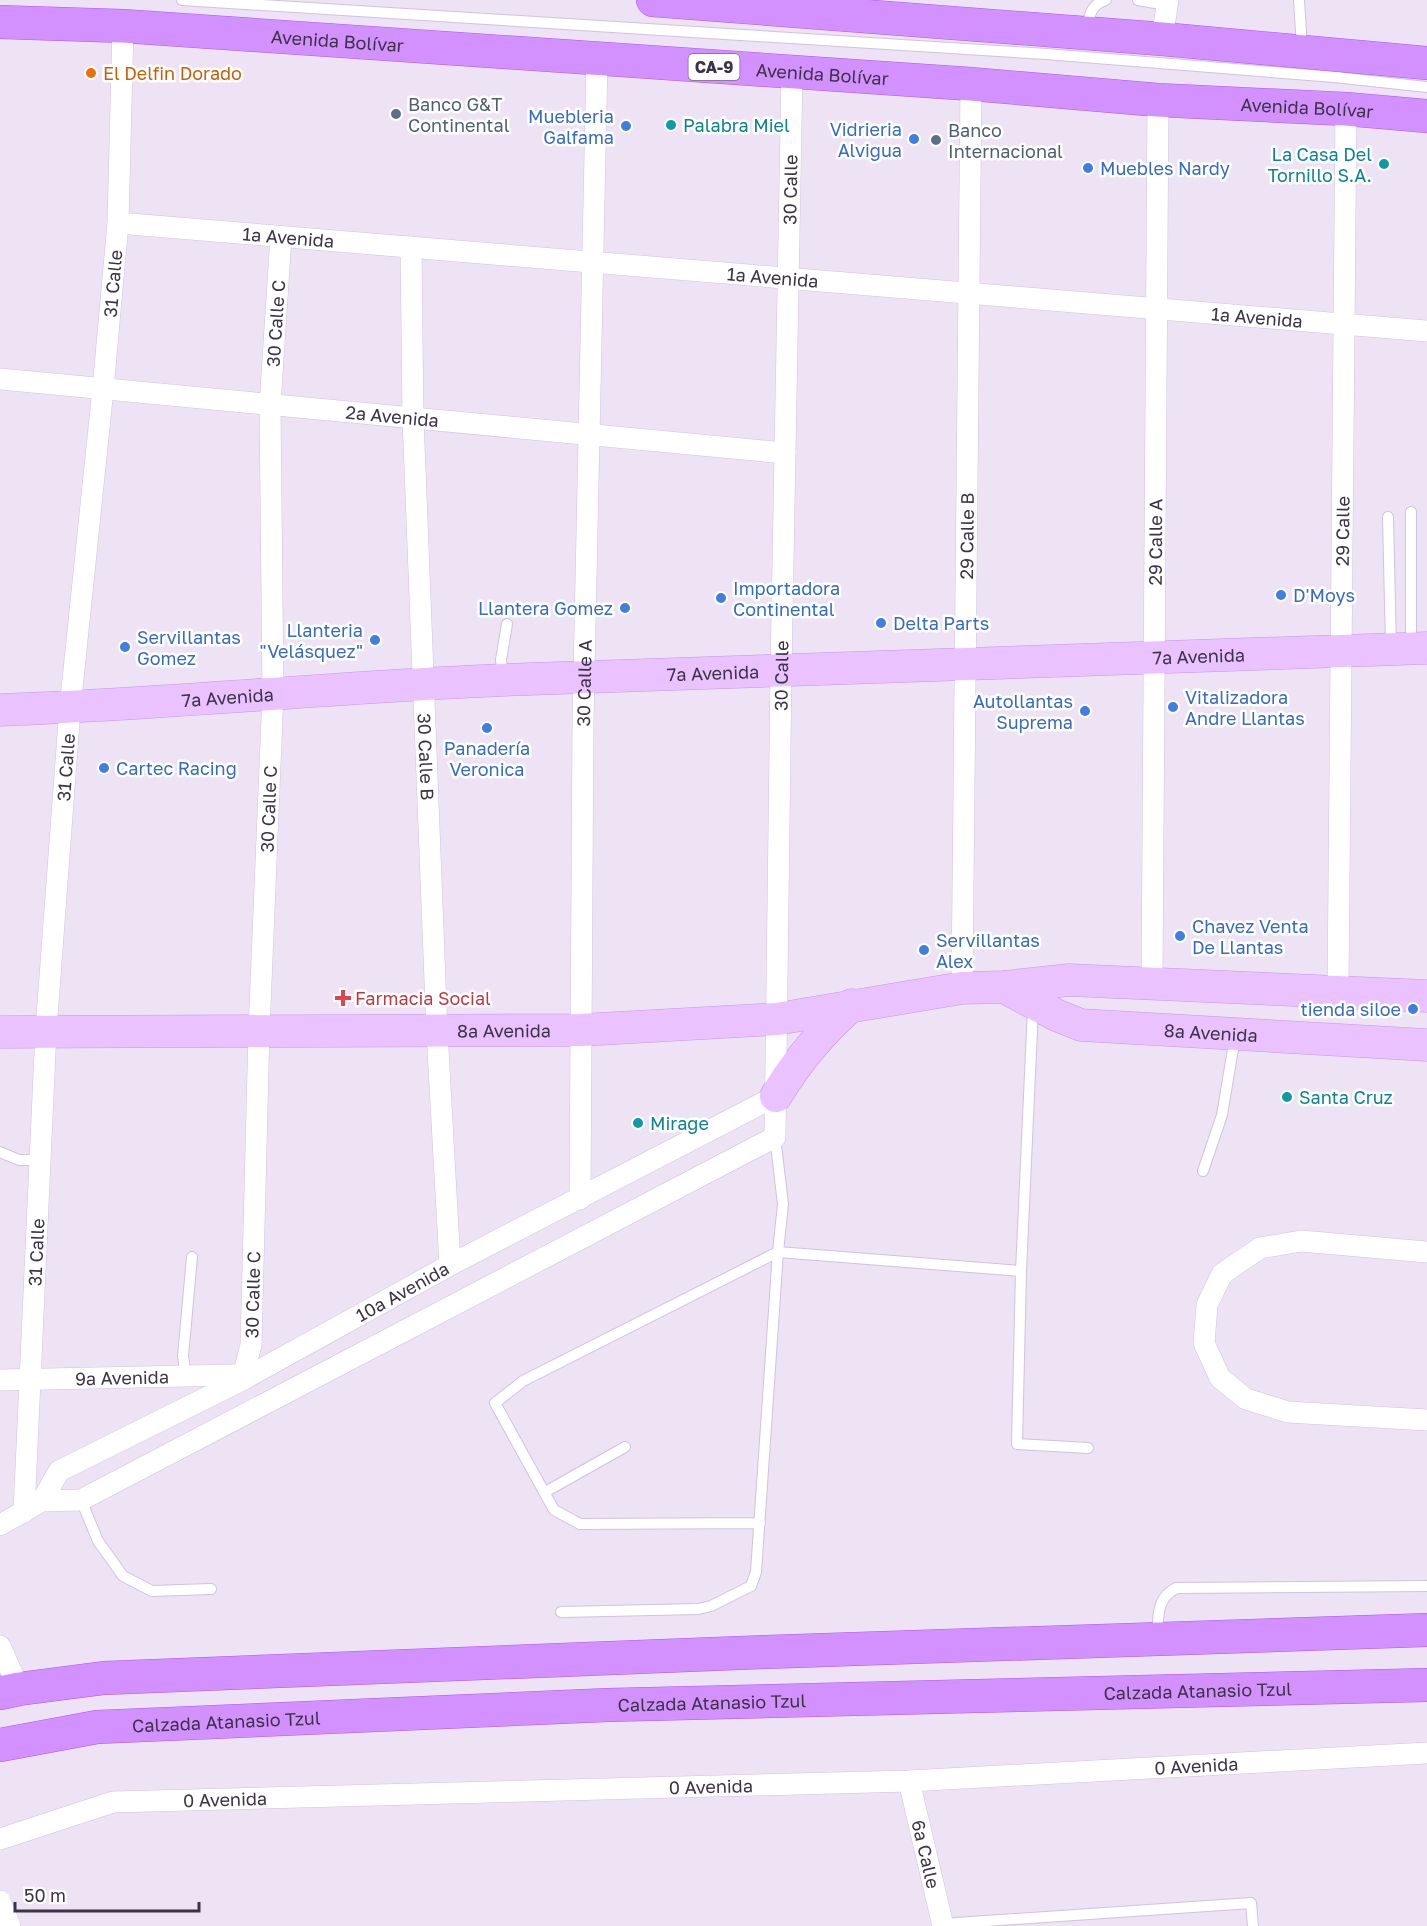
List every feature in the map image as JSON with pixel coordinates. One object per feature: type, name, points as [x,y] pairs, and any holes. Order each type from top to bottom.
[{"type":"main road","points":[[652,0],[1162,39],[1427,63]]},
{"type":"main road","name":"Avenida Bolívar","points":[[0,22],[123,26],[971,84],[1158,100],[1346,109],[1427,116]]},
{"type":"main road","name":"7a Avenida","points":[[0,710],[70,708],[424,683],[1410,648]]},
{"type":"main road","name":"8a Avenida","points":[[0,1032],[46,1030],[437,1032],[581,1030],[777,1019],[962,988],[1023,991],[1069,980],[1338,990],[1427,996]]},
{"type":"main road","name":"8a Avenida","points":[[1023,991],[1081,1025],[1427,1045]]},
{"type":"main road","points":[[776,1096],[809,1047],[852,1005]]},
{"type":"main road","points":[[9,1691],[104,1678],[766,1652],[1427,1630]]},
{"type":"main road","name":"Calzada Atanasio Tzul","points":[[0,1745],[98,1727],[525,1709],[1427,1685]]},
{"type":"street","points":[[1162,39],[1167,2]]},
{"type":"street","name":"31 Calle","points":[[24,1512],[46,1030],[70,708],[104,389],[118,223],[123,26]]},
{"type":"street","name":"30 Calle A","points":[[580,1199],[588,435],[597,59]]},
{"type":"street","name":"30 Calle","points":[[776,1137],[784,453],[792,72]]},
{"type":"street","name":"29 Calle B","points":[[962,988],[971,84]]},
{"type":"street","name":"29 Calle A","points":[[1152,983],[1158,100]]},
{"type":"street","name":"29 Calle","points":[[1338,990],[1346,109]]},
{"type":"street","name":"1a Avenida","points":[[118,223],[1427,332]]},
{"type":"street","name":"30 Calle C","points":[[242,1380],[251,1345],[259,1031],[273,693],[270,405],[281,237]]},
{"type":"street","name":"30 Calle B","points":[[411,247],[413,418],[437,1032],[450,1265]]},
{"type":"street","name":"2a Avenida","points":[[0,379],[784,453]]},
{"type":"street","name":"10a Avenida","points":[[0,1525],[42,1501],[59,1471],[242,1380],[450,1265],[776,1096]]},
{"type":"street","name":"10a Avenida","points":[[42,1501],[81,1500],[776,1137]]},
{"type":"street","points":[[1427,1252],[1301,1241],[1260,1248],[1222,1274],[1207,1305],[1204,1343],[1220,1378],[1246,1399],[1288,1412],[1427,1420]]},
{"type":"street","name":"9a Avenida","points":[[0,1380],[234,1375],[242,1380]]},
{"type":"street","points":[[0,1646],[9,1691]]},
{"type":"street","name":"0 Avenida","points":[[0,1839],[113,1802],[909,1781],[1427,1753]]},
{"type":"street","name":"6a Calle","points":[[909,1781],[942,1925]]},
{"type":"street","points":[[0,1901],[10,1926]]},
{"type":"lane","points":[[182,0],[1046,54],[1334,77],[1427,87]]},
{"type":"lane","points":[[1086,33],[1091,8],[1106,0]]},
{"type":"lane","points":[[1138,0],[1167,2]]},
{"type":"lane","points":[[1299,0],[1302,51]]},
{"type":"lane","points":[[1410,648],[1411,512]]},
{"type":"lane","points":[[1389,517],[1410,648]]},
{"type":"lane","points":[[503,680],[501,660],[507,624]]},
{"type":"lane","points":[[1023,991],[1017,1444],[1088,1448]]},
{"type":"lane","points":[[1203,1171],[1222,1115],[1236,1034]]},
{"type":"lane","points":[[561,1612],[683,1610],[711,1606],[751,1586],[756,1572],[783,1204],[776,1137]]},
{"type":"lane","points":[[0,1152],[19,1160],[40,1160]]},
{"type":"lane","points":[[760,1523],[580,1524],[554,1510],[495,1403],[523,1381],[778,1252],[1021,1271]]},
{"type":"lane","points":[[186,1376],[183,1356],[192,1257]]},
{"type":"lane","points":[[545,1492],[625,1447]]},
{"type":"lane","points":[[81,1500],[98,1541],[123,1576],[152,1591],[211,1589]]},
{"type":"lane","points":[[1157,1639],[1161,1600],[1176,1588],[1427,1586]]},
{"type":"lane","points":[[942,1925],[1251,1903],[1253,1926]]},
{"type":"place","name":"El Delfin Dorado","points":[[91,73]]},
{"type":"place","name":"Banco G&T Continental","points":[[396,114]]},
{"type":"place","name":"Palabra Miel","points":[[671,125]]},
{"type":"place","name":"Muebleria Galfama","points":[[626,126]]},
{"type":"place","name":"Vidrieria Alvigua","points":[[914,139]]},
{"type":"place","name":"Banco Internacional","points":[[936,140]]},
{"type":"place","name":"La Casa Del Tornillo S.A.","points":[[1384,164]]},
{"type":"place","name":"Muebles Nardy","points":[[1088,168]]},
{"type":"place","name":"D'Moys","points":[[1281,595]]},
{"type":"place","name":"Importadora Continental","points":[[721,598]]},
{"type":"place","name":"Llantera Gomez","points":[[625,608]]},
{"type":"place","name":"Delta Parts","points":[[881,623]]},
{"type":"place","name":"Llanteria \"Velásquez\"","points":[[375,640]]},
{"type":"place","name":"Servillantas Gomez","points":[[125,647]]},
{"type":"place","name":"Vitalizadora Andre Llantas","points":[[1173,707]]},
{"type":"place","name":"Autollantas Suprema","points":[[1085,711]]},
{"type":"place","name":"Panadería Veronica","points":[[487,728]]},
{"type":"place","name":"Cartec Racing","points":[[104,768]]},
{"type":"place","name":"Chavez Venta De Llantas","points":[[1180,936]]},
{"type":"place","name":"Servillantas Alex","points":[[924,950]]},
{"type":"place","name":"Farmacia Social","points":[[343,998]]},
{"type":"place","name":"tienda siloe","points":[[1413,1009]]},
{"type":"place","name":"Santa Cruz","points":[[1287,1097]]},
{"type":"place","name":"Mirage","points":[[638,1123]]}]
